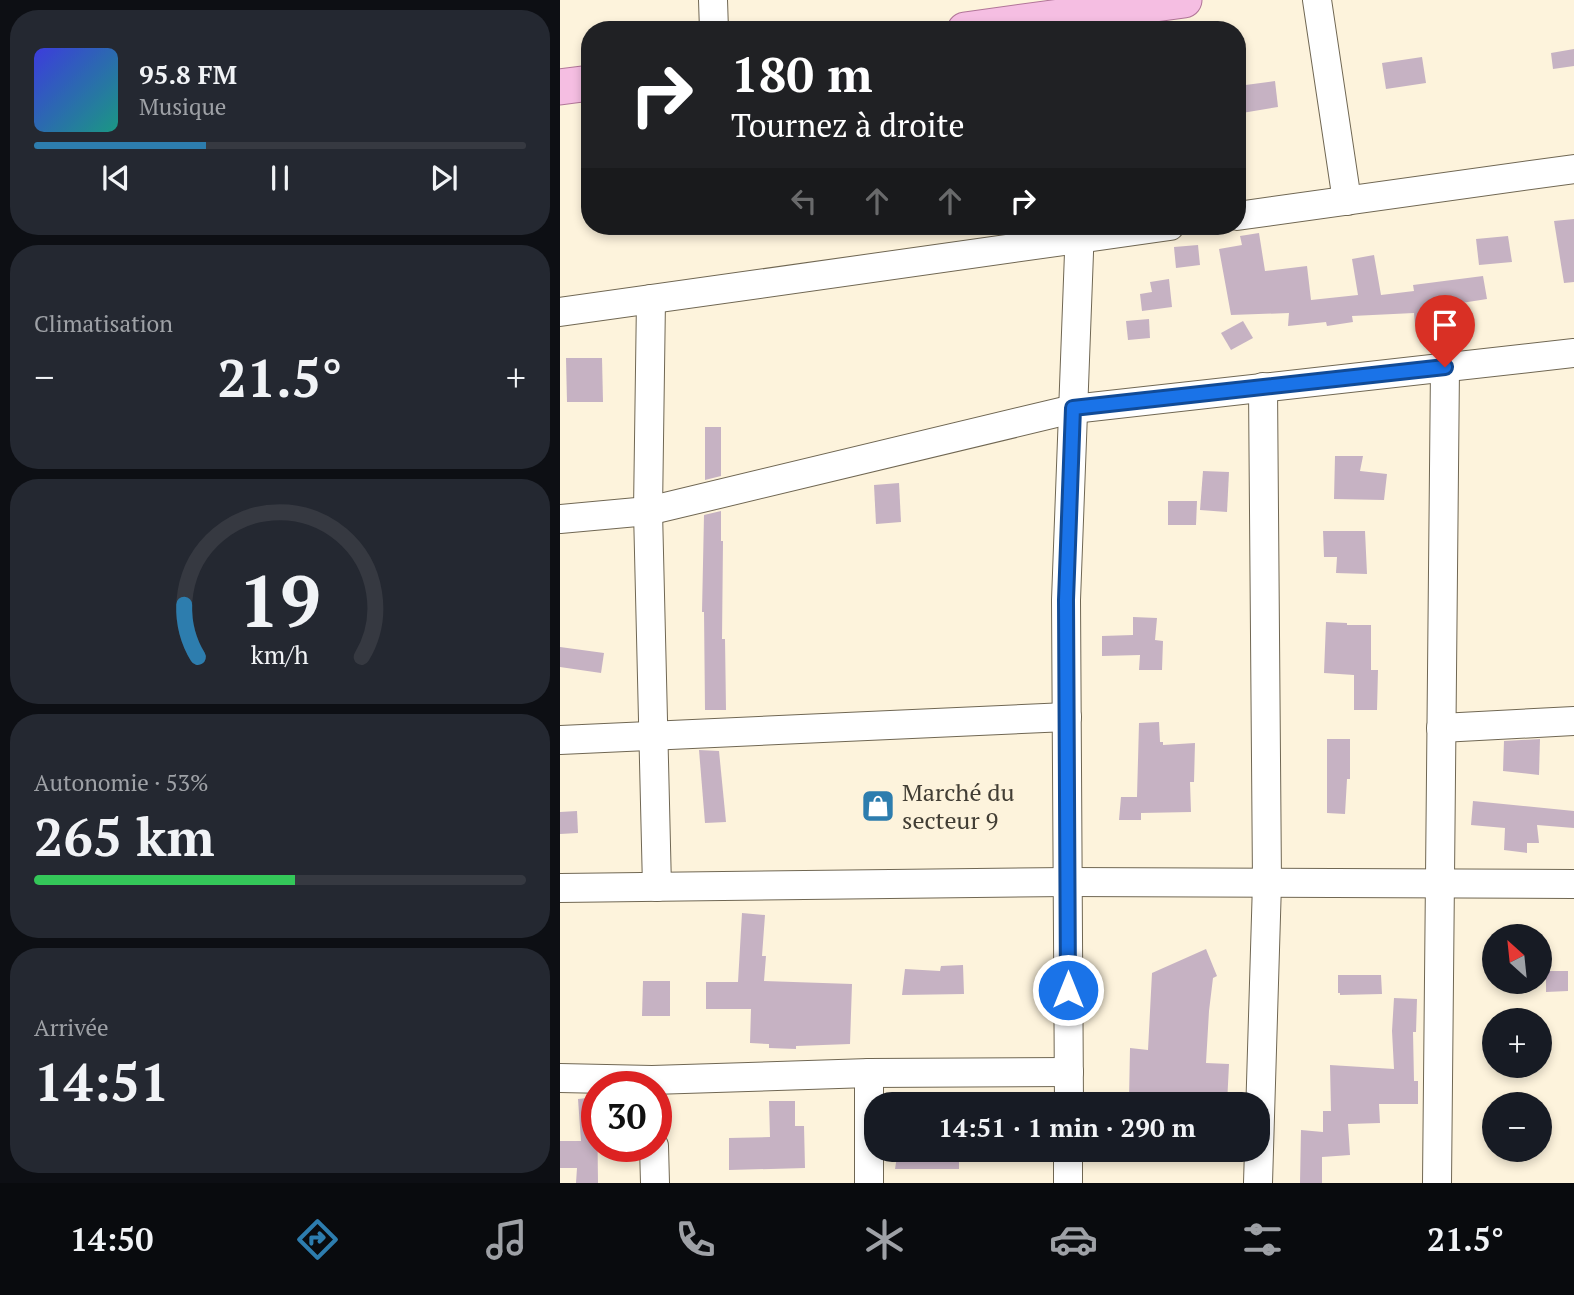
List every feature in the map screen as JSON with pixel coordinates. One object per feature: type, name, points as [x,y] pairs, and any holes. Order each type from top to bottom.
[{"type":"main road","points":[[1030,21],[1184,0]]},
{"type":"main road","points":[[560,87],[581,84]]},
{"type":"street","points":[[713,0],[714,21]]},
{"type":"street","points":[[1317,0],[1347,201]]},
{"type":"street","points":[[1246,215],[1574,169]]},
{"type":"street","points":[[560,312],[1061,235]]},
{"type":"street","points":[[1069,1092],[1066,600],[1080,235]]},
{"type":"street","points":[[651,299],[648,511],[657,887]]},
{"type":"street","points":[[560,519],[648,511],[1073,408],[1574,354]]},
{"type":"street","points":[[1437,1183],[1445,367]]},
{"type":"street","points":[[1258,1183],[1267,883],[1263,387]]},
{"type":"street","points":[[560,740],[1067,717]]},
{"type":"street","points":[[1441,728],[1574,721]]},
{"type":"street","points":[[560,888],[1068,882],[1574,884]]},
{"type":"street","points":[[672,1083],[869,1073],[1069,1072]]},
{"type":"street","points":[[869,1073],[869,1183]]},
{"type":"street","points":[[560,1078],[581,1079]]},
{"type":"street","points":[[654,1162],[655,1183]]},
{"type":"street","points":[[1068,1183],[1069,1162]]},
{"type":"building","points":[[1574,49],[1574,66],[1553,69],[1551,53]]},
{"type":"building","points":[[1422,57],[1426,83],[1386,89],[1382,63]]},
{"type":"building","points":[[1275,81],[1278,107],[1246,112],[1246,85]]},
{"type":"building","points":[[1574,219],[1574,282],[1564,283],[1554,221]]},
{"type":"building","points":[[1259,233],[1265,271],[1307,266],[1311,300],[1358,295],[1352,259],[1374,255],[1381,295],[1414,291],[1413,285],[1483,276],[1487,299],[1455,304],[1458,321],[1415,324],[1414,313],[1352,316],[1353,322],[1327,326],[1326,322],[1288,326],[1289,313],[1231,315],[1219,249],[1242,245],[1240,236]]},
{"type":"building","points":[[1508,236],[1512,262],[1479,265],[1476,239]]},
{"type":"building","points":[[1198,245],[1200,265],[1176,268],[1174,247]]},
{"type":"building","points":[[1169,279],[1172,307],[1142,311],[1140,294],[1152,292],[1150,282]]},
{"type":"building","points":[[1149,319],[1150,338],[1128,340],[1126,321]]},
{"type":"building","points":[[1243,321],[1253,338],[1231,350],[1221,333]]},
{"type":"building","points":[[566,358],[602,358],[603,402],[567,402]]},
{"type":"building","points":[[705,427],[721,427],[721,476],[705,480]]},
{"type":"building","points":[[1335,456],[1363,456],[1360,471],[1387,474],[1384,500],[1334,499]]},
{"type":"building","points":[[1203,471],[1229,472],[1227,512],[1200,510]]},
{"type":"building","points":[[899,483],[901,522],[876,524],[874,485]]},
{"type":"building","points":[[1168,501],[1197,501],[1196,525],[1168,525]]},
{"type":"building","points":[[721,511],[722,639],[725,639],[726,710],[705,710],[702,612],[704,515]]},
{"type":"building","points":[[1323,531],[1365,531],[1367,574],[1336,573],[1337,557],[1324,557]]},
{"type":"building","points":[[1133,617],[1157,618],[1155,640],[1163,641],[1162,670],[1139,670],[1140,655],[1102,656],[1102,636],[1133,635]]},
{"type":"building","points":[[1326,622],[1371,625],[1371,670],[1378,670],[1377,710],[1354,710],[1354,675],[1324,673]]},
{"type":"building","points":[[560,647],[604,653],[601,673],[560,667]]},
{"type":"building","points":[[1159,722],[1160,742],[1163,742],[1163,745],[1195,743],[1194,782],[1190,782],[1191,812],[1141,813],[1141,820],[1119,820],[1121,797],[1137,797],[1139,723]]},
{"type":"building","points":[[1327,739],[1350,739],[1350,779],[1347,779],[1345,814],[1327,813]]},
{"type":"building","points":[[1540,739],[1539,775],[1503,771],[1504,741]]},
{"type":"building","points":[[699,750],[719,751],[726,822],[705,823]]},
{"type":"building","points":[[1473,801],[1574,811],[1574,828],[1537,825],[1539,843],[1527,843],[1527,853],[1504,850],[1505,828],[1471,825]]},
{"type":"building","points":[[577,811],[578,833],[560,834],[560,812]]},
{"type":"building","points":[[742,913],[765,915],[762,956],[766,956],[764,981],[852,984],[850,1044],[796,1046],[796,1049],[769,1048],[769,1044],[750,1043],[751,1009],[706,1009],[706,982],[738,982]]},
{"type":"building","points":[[1206,949],[1217,976],[1213,978],[1206,1063],[1229,1064],[1228,1092],[1129,1092],[1130,1048],[1148,1050],[1152,973]]},
{"type":"building","points":[[963,965],[964,994],[902,995],[905,969],[940,971],[941,966]]},
{"type":"building","points":[[1552,971],[1568,971],[1568,991],[1552,992]]},
{"type":"building","points":[[1338,975],[1381,975],[1382,994],[1340,995]]},
{"type":"building","points":[[643,981],[670,981],[670,1016],[642,1016]]},
{"type":"building","points":[[1394,998],[1417,999],[1416,1032],[1413,1032],[1414,1081],[1418,1081],[1418,1104],[1379,1104],[1380,1123],[1348,1124],[1350,1155],[1322,1157],[1322,1183],[1300,1183],[1301,1130],[1323,1132],[1323,1111],[1331,1111],[1330,1065],[1394,1069]]},
{"type":"building","points":[[578,1099],[581,1099],[581,1141]]},
{"type":"building","points":[[769,1101],[795,1101],[795,1126],[804,1126],[805,1168],[729,1170],[729,1138],[770,1137]]},
{"type":"building","points":[[560,1141],[581,1141],[581,1162],[598,1162],[598,1183],[576,1183],[577,1168],[560,1168]]},
{"type":"building","points":[[896,1162],[959,1162],[959,1169],[895,1169]]},
{"type":"place","name":"Marché du secteur 9","points":[[878,806]]},
{"type":"route","points":[[1068,990],[1066,600],[1073,408],[1445,367]]}]
